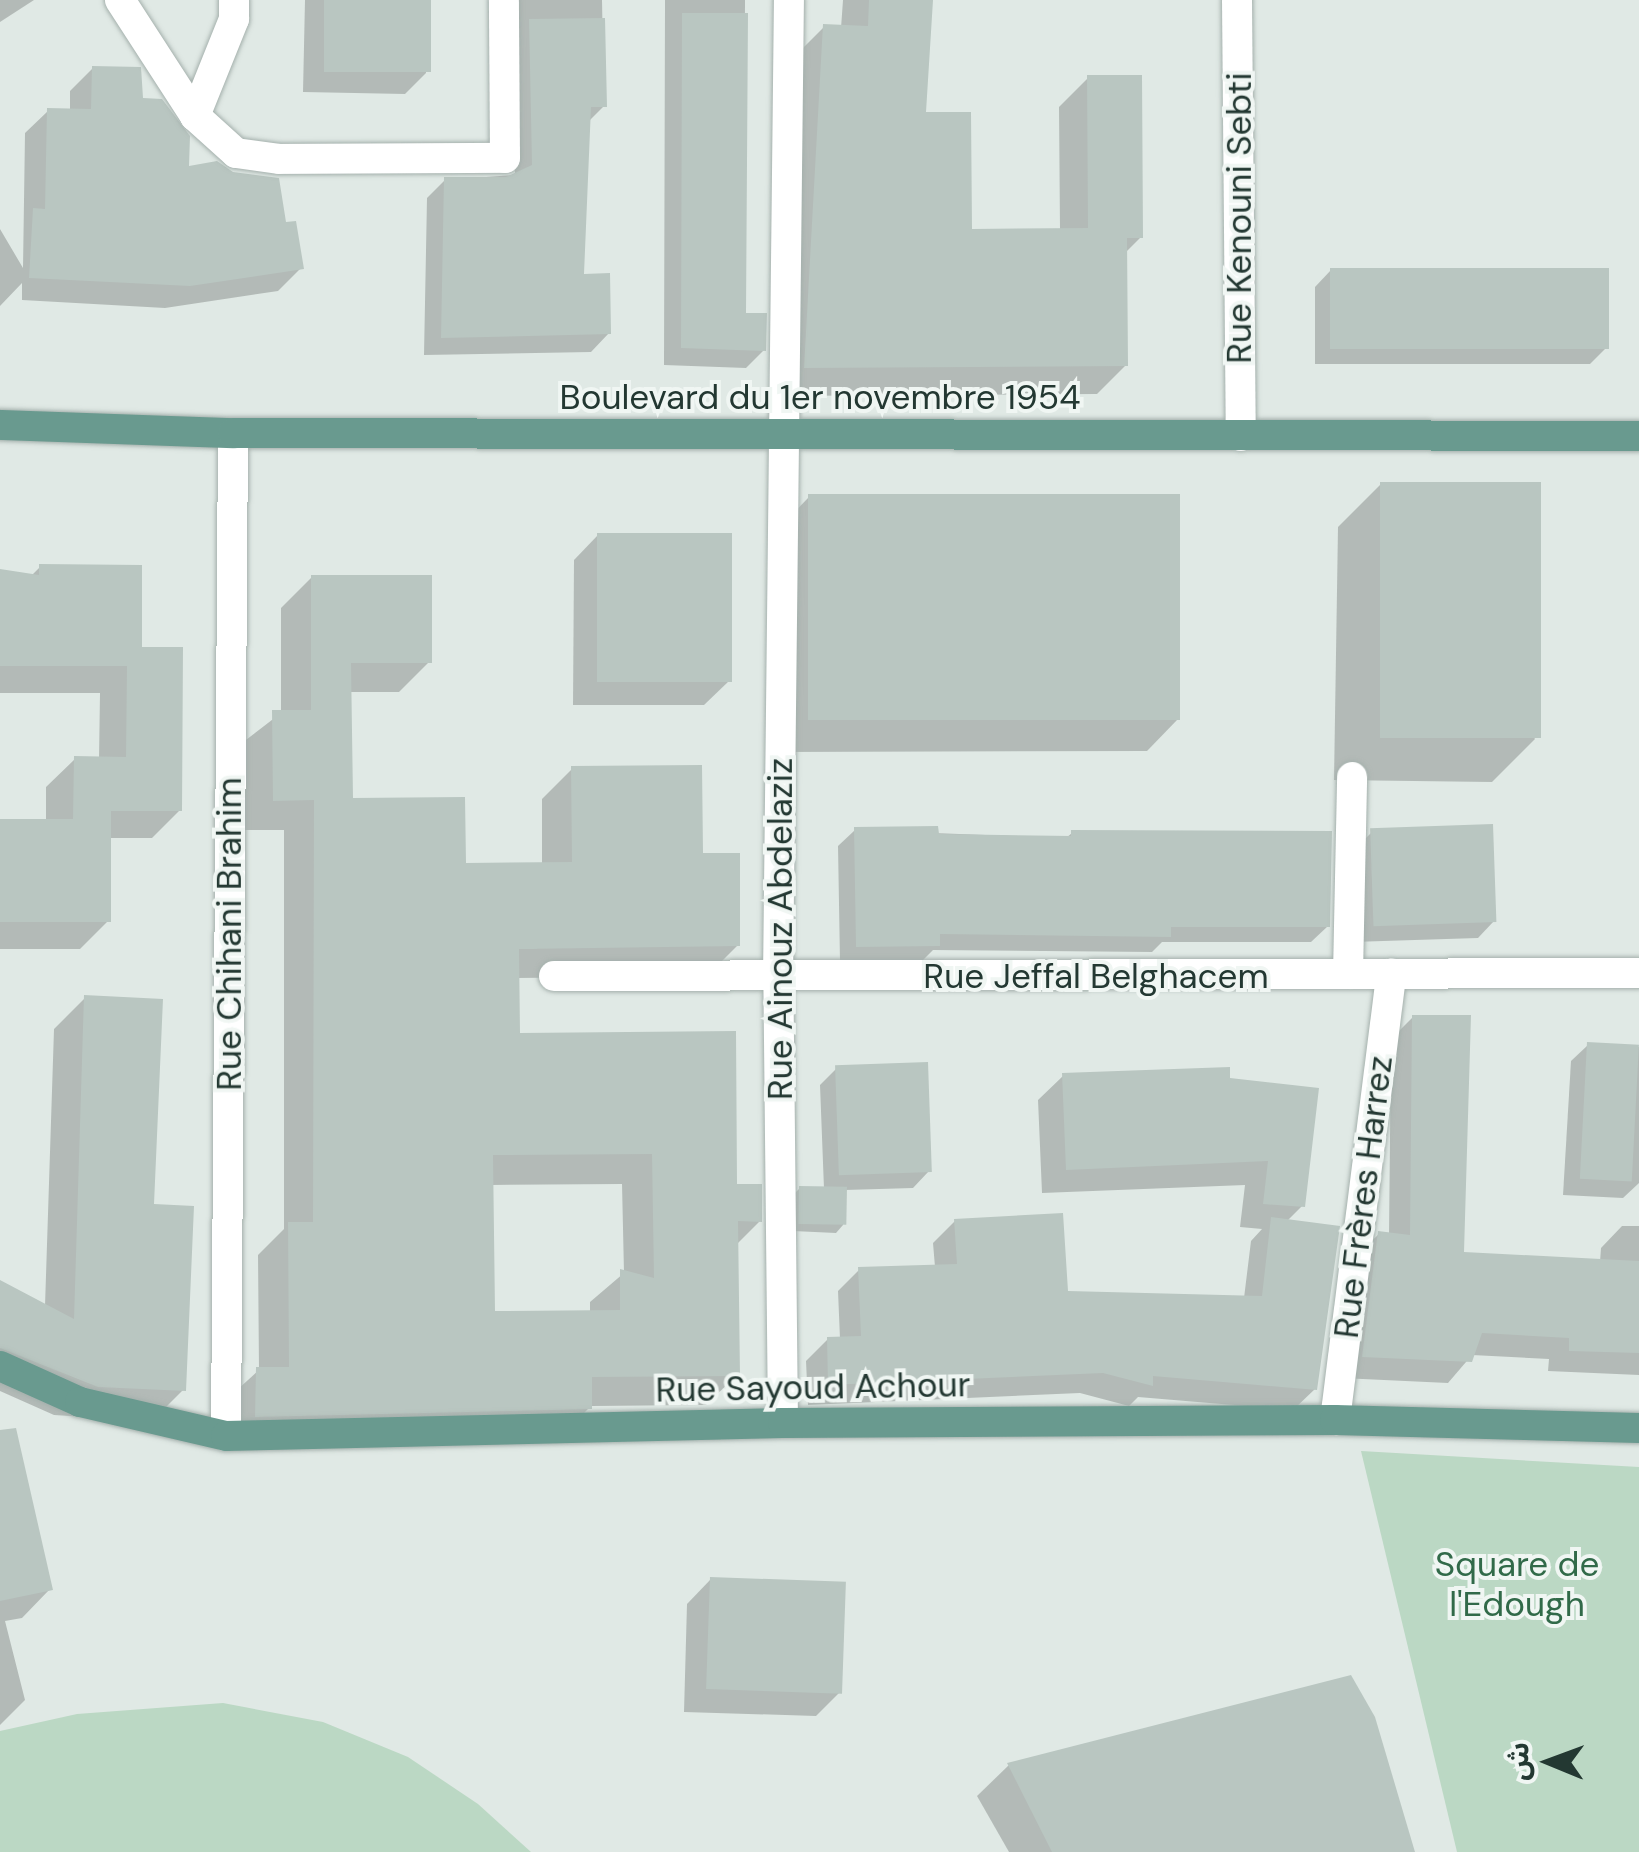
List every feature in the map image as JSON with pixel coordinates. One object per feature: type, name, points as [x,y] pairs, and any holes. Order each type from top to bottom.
[{"type":"main road","name":"Boulevard du 1er novembre 1954","points":[[0,425],[233,433],[1639,436]]},
{"type":"main road","name":"Rue Sayoud Achour","points":[[0,1366],[80,1402],[226,1436],[783,1424],[1335,1420],[1639,1428]]},
{"type":"street","points":[[120,0],[195,116],[236,153],[279,159],[505,158],[504,0]]},
{"type":"street","points":[[195,116],[234,19],[234,0]]},
{"type":"street","name":"Rue Ainouz Abdelaziz","points":[[783,1424],[778,978],[788,0]]},
{"type":"street","name":"Rue Kenouni Sebti","points":[[1237,0],[1241,436]]},
{"type":"street","name":"Rue Chihani Brahim","points":[[226,1436],[233,433]]},
{"type":"street","points":[[1348,974],[1352,778]]},
{"type":"street","name":"Rue Jeffal Belghacem","points":[[554,976],[1639,973]]},
{"type":"street","name":"Rue Frères Harrez","points":[[1335,1420],[1391,974]]},
{"type":"green space","name":"Square de l'Edough","points":[[1361,1451],[1639,1467],[1639,1852],[1457,1852]]},
{"type":"green space","points":[[223,1703],[323,1722],[408,1757],[478,1804],[531,1852],[0,1852],[0,1731],[77,1714]]},
{"type":"building","points":[[324,0],[431,0],[431,72],[324,72]]},
{"type":"building","points":[[869,0],[933,0],[926,112],[971,112],[972,229],[1088,228],[1087,75],[1142,75],[1143,238],[1127,238],[1128,366],[804,368],[823,24],[868,26]]},
{"type":"building","points":[[682,13],[748,13],[746,313],[767,313],[766,351],[681,348]]},
{"type":"building","points":[[605,18],[607,107],[591,107],[584,274],[610,273],[611,334],[441,338],[444,177],[506,177],[532,165],[529,19]]},
{"type":"building","points":[[92,66],[141,67],[143,98],[162,99],[190,136],[189,166],[217,161],[233,172],[279,178],[286,222],[296,221],[304,269],[190,286],[29,278],[33,208],[45,209],[47,108],[91,109]]},
{"type":"building","points":[[1330,268],[1609,268],[1609,349],[1330,349]]},
{"type":"building","points":[[1380,482],[1541,482],[1541,738],[1380,738]]},
{"type":"building","points":[[808,494],[1180,494],[1180,720],[808,720]]},
{"type":"building","points":[[597,533],[732,533],[732,682],[597,682]]},
{"type":"building","points":[[39,564],[142,565],[142,647],[183,647],[182,811],[111,811],[111,922],[0,922],[0,819],[73,819],[74,756],[126,757],[127,666],[0,666],[0,569],[39,575]]},
{"type":"building","points":[[311,575],[432,575],[432,663],[351,663],[353,798],[465,797],[466,863],[572,862],[571,766],[702,765],[703,853],[740,853],[740,946],[519,949],[520,1033],[736,1031],[737,1184],[762,1184],[762,1222],[738,1221],[740,1376],[592,1377],[592,1409],[255,1417],[256,1367],[289,1367],[288,1222],[313,1222],[314,800],[273,801],[272,710],[311,710]],"holes":[[[652,1154],[654,1278],[620,1269],[620,1310],[495,1311],[493,1155]]]},
{"type":"building","points":[[1493,824],[1496,922],[1373,926],[1370,828]]},
{"type":"building","points":[[938,826],[939,834],[1071,836],[1071,830],[1332,831],[1330,927],[1171,927],[1171,937],[940,934],[940,946],[856,947],[854,827]]},
{"type":"building","points":[[84,995],[163,999],[154,1204],[194,1206],[186,1391],[98,1387],[0,1348],[0,1280],[74,1319]]},
{"type":"building","points":[[1412,1015],[1471,1015],[1464,1252],[1639,1261],[1639,1353],[1569,1351],[1569,1338],[1482,1333],[1472,1362],[1362,1357],[1378,1231],[1410,1235]]},
{"type":"building","points":[[1587,1042],[1639,1045],[1632,1182],[1580,1179]]},
{"type":"building","points":[[928,1062],[932,1172],[839,1175],[835,1065]]},
{"type":"building","points":[[1230,1067],[1230,1078],[1319,1088],[1305,1207],[1263,1204],[1268,1161],[1066,1170],[1062,1073]]},
{"type":"building","points":[[799,1186],[847,1187],[846,1225],[798,1224]]},
{"type":"building","points":[[1063,1213],[1068,1291],[1262,1296],[1271,1217],[1340,1226],[1317,1390],[1153,1376],[1153,1386],[1103,1373],[828,1385],[827,1337],[861,1336],[858,1267],[957,1264],[954,1219]]},
{"type":"building","points":[[16,1428],[53,1590],[0,1601],[0,1430]]},
{"type":"building","points":[[710,1577],[846,1582],[842,1694],[706,1689]]},
{"type":"building","points":[[1351,1675],[1375,1717],[1415,1852],[1052,1852],[1007,1763]]}]
